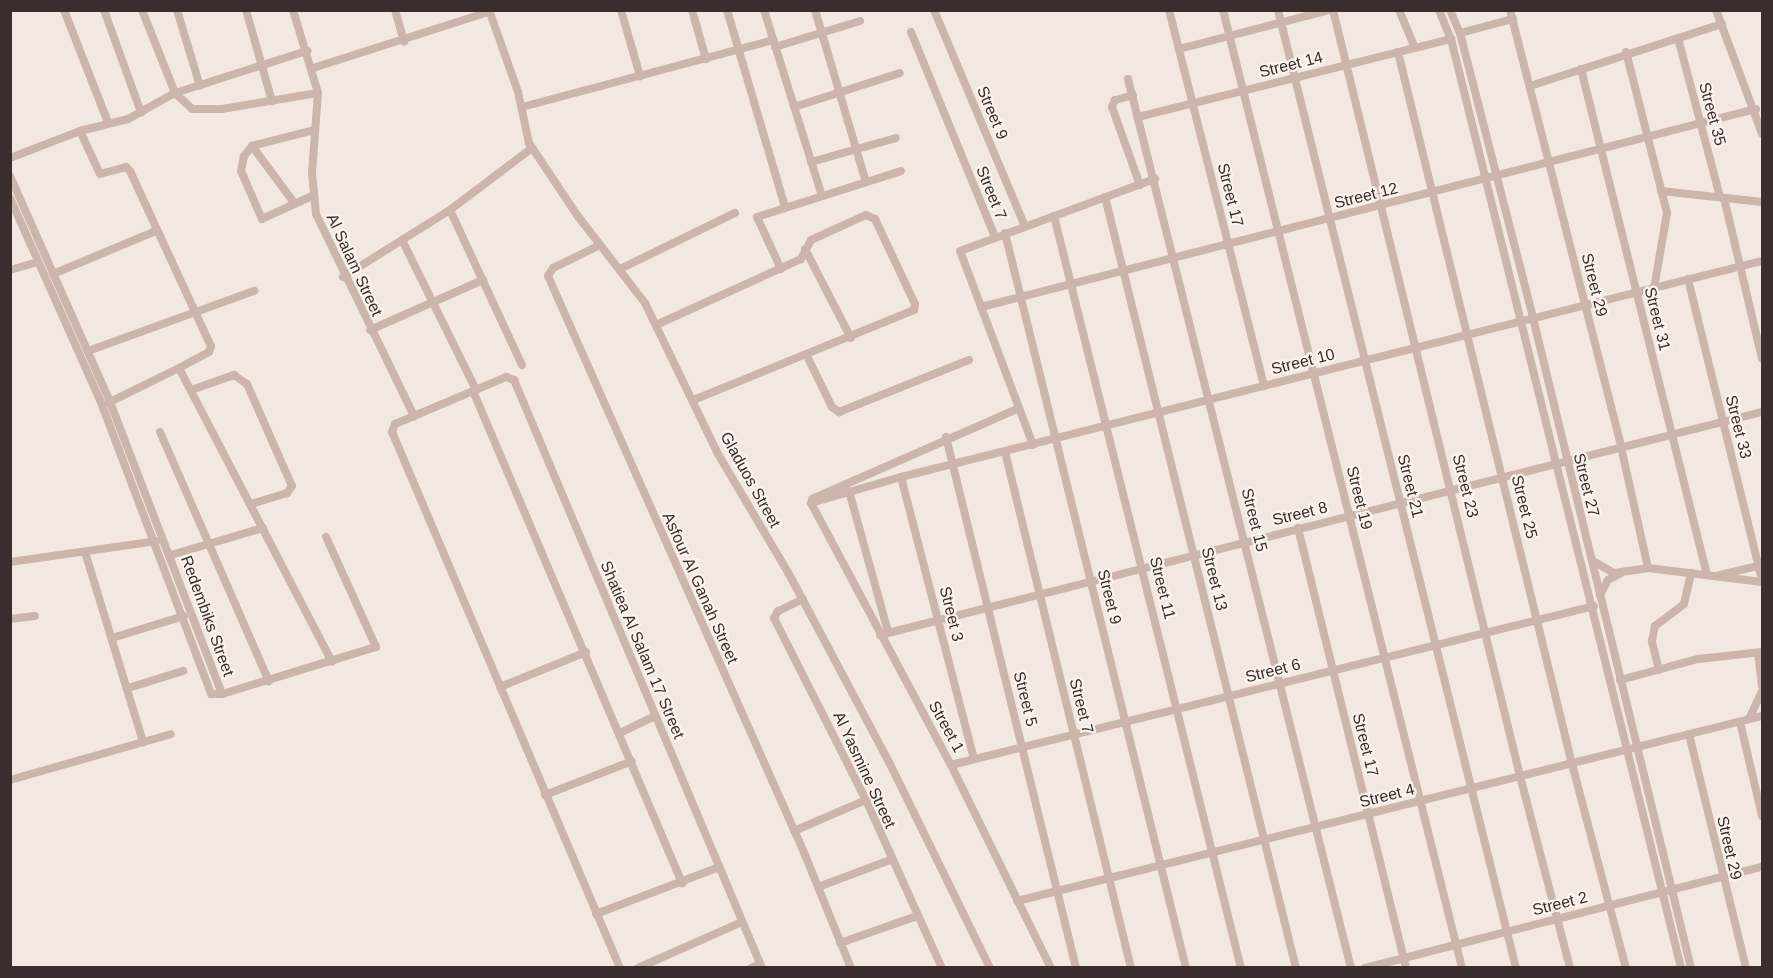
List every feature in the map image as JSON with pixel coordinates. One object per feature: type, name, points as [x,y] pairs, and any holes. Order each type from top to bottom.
[{"type":"street","points":[[64,10],[108,123]]},
{"type":"street","points":[[104,10],[141,112]]},
{"type":"street","points":[[142,10],[175,93],[186,105],[204,112],[318,93]]},
{"type":"street","points":[[177,10],[200,86]]},
{"type":"street","points":[[246,10],[272,101]]},
{"type":"street","name":"Al Salam Street","points":[[293,10],[314,68],[318,93],[312,196],[316,214],[343,276],[414,416]]},
{"type":"street","points":[[395,10],[404,42]]},
{"type":"street","points":[[621,10],[640,76]]},
{"type":"street","points":[[692,10],[706,59]]},
{"type":"street","points":[[727,10],[785,207]]},
{"type":"street","points":[[764,10],[822,196]]},
{"type":"street","points":[[815,10],[866,182]]},
{"type":"street","name":"Street 9","points":[[934,10],[1025,226]]},
{"type":"street","name":"Street 17","points":[[1169,10],[1264,386]]},
{"type":"street","name":"Street 19","points":[[1223,10],[1462,968]]},
{"type":"street","name":"Street 21","points":[[1278,10],[1516,968]]},
{"type":"street","points":[[1179,49],[1331,10]]},
{"type":"street","name":"Street 23","points":[[1331,10],[1347,65],[1487,632],[1520,776],[1570,968]]},
{"type":"street","points":[[1399,10],[1415,48]]},
{"type":"street","name":"Street 27","points":[[1439,10],[1451,39],[1592,606],[1672,890],[1691,968]]},
{"type":"street","name":"Street 27","points":[[1450,10],[1460,33],[1592,560],[1620,680],[1631,749],[1662,892],[1681,968]]},
{"type":"street","name":"Street 29","points":[[1510,10],[1621,447],[1648,568]]},
{"type":"street","points":[[1716,10],[1756,109],[1762,134]]},
{"type":"street","points":[[314,68],[404,42],[489,11]]},
{"type":"street","name":"Gladuos Street","points":[[489,11],[522,107],[532,148],[620,269],[656,324],[718,454],[803,599],[990,968]]},
{"type":"street","points":[[1460,33],[1513,19]]},
{"type":"street","points":[[522,107],[860,21]]},
{"type":"street","points":[[1530,86],[1626,52],[1722,24]]},
{"type":"street","name":"Street 7","points":[[911,32],[995,237],[960,251],[1033,445]]},
{"type":"street","name":"Street 35","points":[[1678,38],[1722,198],[1762,358]]},
{"type":"street","name":"Street 14","points":[[1138,117],[1451,39]]},
{"type":"street","points":[[10,158],[80,131],[141,112],[175,93],[307,51]]},
{"type":"street","name":"Street 25","points":[[1398,52],[1572,764],[1626,968]]},
{"type":"street","points":[[1626,52],[1661,191],[1667,225],[1654,288]]},
{"type":"street","name":"Street 31","points":[[1581,69],[1672,434],[1711,576]]},
{"type":"street","points":[[794,107],[900,73]]},
{"type":"street","name":"Street 15","points":[[1128,79],[1175,258],[1351,968]]},
{"type":"street","points":[[1132,95],[1115,100],[1112,107],[1140,185]]},
{"type":"street","name":"Street 12","points":[[981,307],[1756,109]]},
{"type":"street","points":[[312,196],[265,219],[259,218],[241,171],[244,156],[252,146],[315,130]]},
{"type":"street","points":[[80,131],[100,174],[126,167],[130,171],[211,347],[179,368],[106,404]]},
{"type":"street","points":[[811,162],[896,138]]},
{"type":"street","points":[[252,146],[295,204]]},
{"type":"street","points":[[343,276],[404,242],[532,148]]},
{"type":"street","points":[[781,269],[756,222],[762,215],[901,171]]},
{"type":"street","name":"Redembiks Street","points":[[10,176],[88,351],[106,404],[184,616],[209,690],[213,694],[222,694],[171,555],[106,404],[10,198]]},
{"type":"street","points":[[995,237],[1155,179]]},
{"type":"street","points":[[1661,191],[1762,202]]},
{"type":"street","name":"Street 13","points":[[1105,197],[1296,968]]},
{"type":"street","points":[[450,210],[522,365]]},
{"type":"street","points":[[620,269],[735,213]]},
{"type":"street","points":[[656,324],[781,269],[801,258],[807,242],[866,216],[875,219],[916,308],[851,338],[693,400]]},
{"type":"street","name":"Street 11","points":[[1054,216],[1073,284],[1241,968]]},
{"type":"street","points":[[53,274],[156,231]]},
{"type":"street","name":"Street 9","points":[[1005,233],[1186,968]]},
{"type":"street","points":[[404,242],[475,390],[682,883]]},
{"type":"street","name":"Asfour Al Ganah Street","points":[[600,244],[553,268],[548,276],[794,831],[851,968]]},
{"type":"street","points":[[805,249],[851,338]]},
{"type":"street","name":"Street 10","points":[[811,503],[849,490],[1762,261]]},
{"type":"street","points":[[10,270],[38,262]]},
{"type":"street","name":"Street 33","points":[[1688,279],[1761,566],[1762,581]]},
{"type":"street","points":[[370,330],[483,280]]},
{"type":"street","points":[[88,351],[254,291]]},
{"type":"street","points":[[807,356],[832,407],[839,412],[969,360]]},
{"type":"street","points":[[179,368],[332,662]]},
{"type":"street","points":[[191,390],[229,376],[238,376],[247,384],[292,486],[286,493],[251,504]]},
{"type":"street","name":"Shatiea Al Salam 17 Street","points":[[620,968],[392,432],[395,424],[506,377],[514,381],[761,966]]},
{"type":"street","points":[[811,503],[814,497],[945,437],[1019,408]]},
{"type":"street","name":"Street 8","points":[[880,635],[1762,412]]},
{"type":"street","points":[[160,432],[269,681]]},
{"type":"street","name":"Street 5","points":[[945,437],[1076,968]]},
{"type":"street","name":"Street 7","points":[[1005,452],[1131,968]]},
{"type":"street","name":"Street 3","points":[[901,477],[974,759]]},
{"type":"street","points":[[849,490],[888,632]]},
{"type":"street","name":"Street 1","points":[[811,503],[951,765],[1051,968]]},
{"type":"street","points":[[171,555],[263,528]]},
{"type":"street","name":"Street 17","points":[[1298,528],[1406,968]]},
{"type":"street","points":[[222,694],[332,662],[376,645],[326,537]]},
{"type":"street","points":[[10,562],[157,541]]},
{"type":"street","points":[[86,552],[143,742]]},
{"type":"street","points":[[1592,560],[1605,571],[1623,572],[1648,568],[1762,581]]},
{"type":"street","points":[[1711,576],[1761,566]]},
{"type":"street","points":[[1600,594],[1608,580],[1623,572]]},
{"type":"street","points":[[1659,670],[1652,641],[1655,626],[1684,604],[1691,573]]},
{"type":"street","name":"Al Yasmine Street","points":[[803,599],[778,611],[774,618],[866,800],[890,860],[942,968]]},
{"type":"street","name":"Street 6","points":[[951,765],[1602,604]]},
{"type":"street","points":[[10,619],[35,616]]},
{"type":"street","points":[[112,638],[184,616]]},
{"type":"street","points":[[500,687],[586,652]]},
{"type":"street","points":[[1620,680],[1698,660],[1760,652],[1762,686]]},
{"type":"street","points":[[128,688],[183,671]]},
{"type":"street","points":[[1749,719],[1762,691]]},
{"type":"street","points":[[620,733],[655,716]]},
{"type":"street","name":"Street 4","points":[[1017,901],[1762,716]]},
{"type":"street","points":[[1740,722],[1762,816]]},
{"type":"street","points":[[10,780],[171,734]]},
{"type":"street","name":"Street 29","points":[[1689,734],[1746,968]]},
{"type":"street","points":[[545,795],[632,761]]},
{"type":"street","points":[[794,831],[866,800]]},
{"type":"street","points":[[818,887],[890,860]]},
{"type":"street","points":[[596,914],[719,867]]},
{"type":"street","name":"Street 2","points":[[1365,968],[1762,867]]},
{"type":"street","points":[[840,943],[917,916]]},
{"type":"street","points":[[638,968],[742,922]]},
{"type":"street","points":[[751,968],[761,966]]}]
